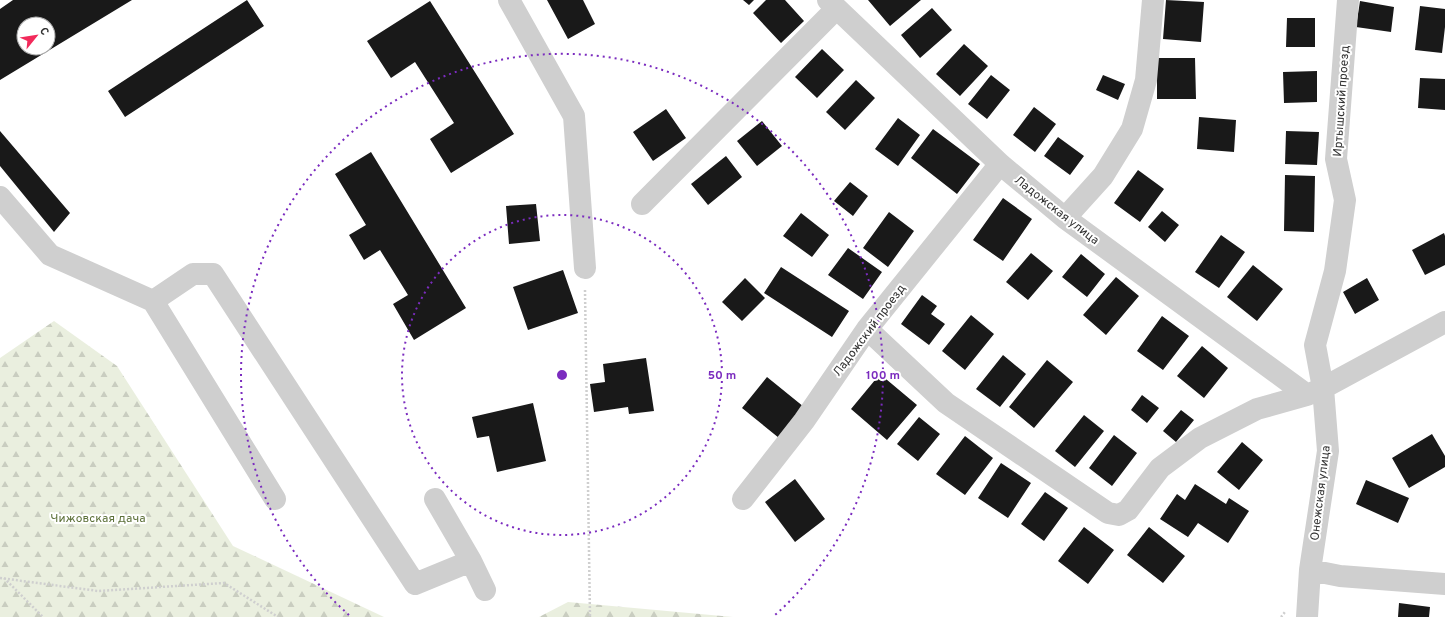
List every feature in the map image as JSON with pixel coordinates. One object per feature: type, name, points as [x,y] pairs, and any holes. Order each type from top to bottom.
[{"type":"street","points":[[509,0],[574,116],[585,268]]},
{"type":"street","points":[[1064,218],[1103,176],[1132,129],[1146,80],[1153,0]]},
{"type":"street","name":"Иртышский проезд","points":[[1315,391],[1315,345],[1335,271],[1345,200],[1336,159],[1348,0]]},
{"type":"street","points":[[642,204],[832,4]]},
{"type":"street","name":"Ладожская улица","points":[[832,4],[1000,164],[1064,218],[1315,391]]},
{"type":"street","name":"Ладожский проезд","points":[[743,499],[804,420],[867,329],[1000,164]]},
{"type":"street","points":[[0,197],[50,255],[153,301],[275,499]]},
{"type":"street","points":[[153,301],[193,274],[213,274],[415,584],[471,561]]},
{"type":"street","points":[[867,329],[946,403],[1108,513],[1119,516],[1128,510],[1160,468],[1200,438],[1257,409],[1315,391],[1445,322]]},
{"type":"street","name":"Онежская улица","points":[[1307,617],[1310,570],[1328,450],[1315,391]]},
{"type":"street","points":[[435,499],[471,561],[485,590]]},
{"type":"street","points":[[1310,570],[1340,576],[1445,584]]},
{"type":"path","points":[[585,268],[590,617]]},
{"type":"path","points":[[2,578],[43,617]]},
{"type":"path","points":[[2,578],[98,591],[224,583],[278,617]]},
{"type":"green space","name":"Чижовская дача","points":[[54,321],[117,366],[233,546],[384,617],[0,617],[0,358]]},
{"type":"green space","points":[[568,602],[733,617],[539,617]]},
{"type":"building","points":[[13,0],[132,0],[56,46],[56,16],[16,16],[16,56],[40,56],[0,80],[0,9]]},
{"type":"building","points":[[247,0],[264,26],[125,117],[108,91]]},
{"type":"building","points":[[547,0],[583,0],[595,24],[568,39]]},
{"type":"building","points":[[743,0],[754,0],[749,5]]},
{"type":"building","points":[[766,0],[785,0],[804,21],[781,43],[753,13]]},
{"type":"building","points":[[868,0],[921,0],[890,26]]},
{"type":"building","points":[[1166,0],[1204,2],[1201,42],[1163,39]]},
{"type":"building","points":[[430,1],[514,134],[451,173],[430,139],[454,123],[415,62],[391,78],[367,41]]},
{"type":"building","points":[[1360,1],[1394,7],[1391,32],[1356,27]]},
{"type":"building","points":[[1420,6],[1445,9],[1445,27],[1442,53],[1415,50]]},
{"type":"building","points":[[932,8],[952,30],[920,58],[901,35]]},
{"type":"building","points":[[1287,18],[1315,18],[1315,47],[1286,47]]},
{"type":"building","points":[[964,44],[988,66],[960,96],[936,74]]},
{"type":"building","points":[[822,49],[844,70],[817,98],[795,77]]},
{"type":"building","points":[[1157,58],[1195,58],[1196,99],[1157,99]]},
{"type":"building","points":[[1317,71],[1317,102],[1284,103],[1283,72]]},
{"type":"building","points":[[991,75],[1010,90],[987,119],[968,104]]},
{"type":"building","points":[[1103,75],[1125,84],[1118,100],[1096,90]]},
{"type":"building","points":[[1420,78],[1445,79],[1445,110],[1418,108]]},
{"type":"building","points":[[856,80],[875,98],[845,130],[826,112]]},
{"type":"building","points":[[1034,107],[1056,124],[1035,152],[1013,135]]},
{"type":"building","points":[[666,109],[686,138],[653,161],[633,132]]},
{"type":"building","points":[[1199,117],[1236,120],[1234,152],[1197,149]]},
{"type":"building","points":[[898,118],[920,135],[898,166],[875,149]]},
{"type":"building","points":[[762,121],[782,146],[757,166],[737,141]]},
{"type":"building","points":[[933,129],[980,164],[957,194],[911,158]]},
{"type":"building","points":[[0,131],[70,213],[54,232],[0,166]]},
{"type":"building","points":[[1286,131],[1319,132],[1317,165],[1285,164]]},
{"type":"building","points":[[1058,137],[1084,156],[1070,175],[1044,156]]},
{"type":"building","points":[[371,152],[466,308],[414,340],[393,304],[408,295],[380,250],[364,260],[349,235],[366,225],[335,174]]},
{"type":"building","points":[[726,156],[742,177],[708,205],[691,184]]},
{"type":"building","points":[[1138,170],[1164,189],[1140,222],[1114,203]]},
{"type":"building","points":[[1285,175],[1315,176],[1314,232],[1284,231]]},
{"type":"building","points":[[850,182],[868,196],[853,216],[834,201]]},
{"type":"building","points":[[1003,198],[1032,219],[1003,261],[973,240]]},
{"type":"building","points":[[536,204],[540,241],[509,244],[506,206]]},
{"type":"building","points":[[1162,211],[1179,225],[1165,242],[1148,227]]},
{"type":"building","points":[[889,212],[914,231],[888,267],[863,248]]},
{"type":"building","points":[[801,213],[829,235],[812,257],[783,236]]},
{"type":"building","points":[[1444,233],[1445,265],[1425,275],[1412,250]]},
{"type":"building","points":[[1221,235],[1245,252],[1219,288],[1195,272]]},
{"type":"building","points":[[848,248],[882,272],[863,299],[828,275]]},
{"type":"building","points":[[1031,253],[1053,271],[1028,300],[1006,282]]},
{"type":"building","points":[[1081,254],[1105,274],[1087,297],[1062,277]]},
{"type":"building","points":[[1253,265],[1283,289],[1257,321],[1227,297]]},
{"type":"building","points":[[781,267],[849,311],[832,337],[764,293]]},
{"type":"building","points":[[563,270],[578,313],[528,330],[513,287]]},
{"type":"building","points":[[1116,277],[1139,296],[1106,335],[1083,315]]},
{"type":"building","points":[[745,278],[765,298],[742,321],[722,302]]},
{"type":"building","points":[[1367,278],[1379,300],[1355,314],[1343,292]]},
{"type":"building","points":[[922,295],[937,306],[931,314],[945,324],[929,345],[901,324]]},
{"type":"building","points":[[971,315],[994,334],[965,370],[942,351]]},
{"type":"building","points":[[1162,316],[1189,336],[1163,370],[1137,351]]},
{"type":"building","points":[[1202,346],[1228,368],[1204,398],[1177,376]]},
{"type":"building","points":[[1003,355],[1026,374],[1000,407],[976,389]]},
{"type":"building","points":[[646,358],[654,411],[629,414],[628,407],[594,412],[590,384],[605,382],[603,364]]},
{"type":"building","points":[[1047,360],[1073,382],[1034,428],[1009,407]]},
{"type":"building","points":[[880,374],[917,405],[887,440],[851,409]]},
{"type":"building","points":[[767,377],[804,407],[779,438],[742,408]]},
{"type":"building","points":[[1142,395],[1159,408],[1147,423],[1131,410]]},
{"type":"building","points":[[533,403],[546,461],[497,472],[489,436],[477,438],[472,417]]},
{"type":"building","points":[[1181,410],[1194,420],[1176,442],[1163,431]]},
{"type":"building","points":[[1084,415],[1104,431],[1075,467],[1055,451]]},
{"type":"building","points":[[919,417],[940,434],[918,461],[897,444]]},
{"type":"building","points":[[1432,434],[1445,456],[1445,467],[1409,488],[1392,458]]},
{"type":"building","points":[[1114,435],[1137,453],[1112,486],[1089,468]]},
{"type":"building","points":[[965,436],[993,458],[965,495],[936,474]]},
{"type":"building","points":[[1242,442],[1263,460],[1239,490],[1217,472]]},
{"type":"building","points":[[1001,463],[1031,483],[1008,518],[978,498]]},
{"type":"building","points":[[795,479],[825,519],[795,542],[765,502]]},
{"type":"building","points":[[1366,480],[1409,498],[1398,523],[1356,504]]},
{"type":"building","points":[[1195,484],[1226,504],[1229,498],[1249,511],[1228,543],[1198,523],[1188,537],[1160,519],[1177,494],[1185,500]]},
{"type":"building","points":[[1045,492],[1068,508],[1044,541],[1021,524]]},
{"type":"building","points":[[1084,527],[1114,550],[1088,584],[1058,561]]},
{"type":"building","points":[[1149,527],[1185,556],[1163,583],[1127,555]]},
{"type":"building","points":[[1399,603],[1430,607],[1429,617],[1398,617]]}]
